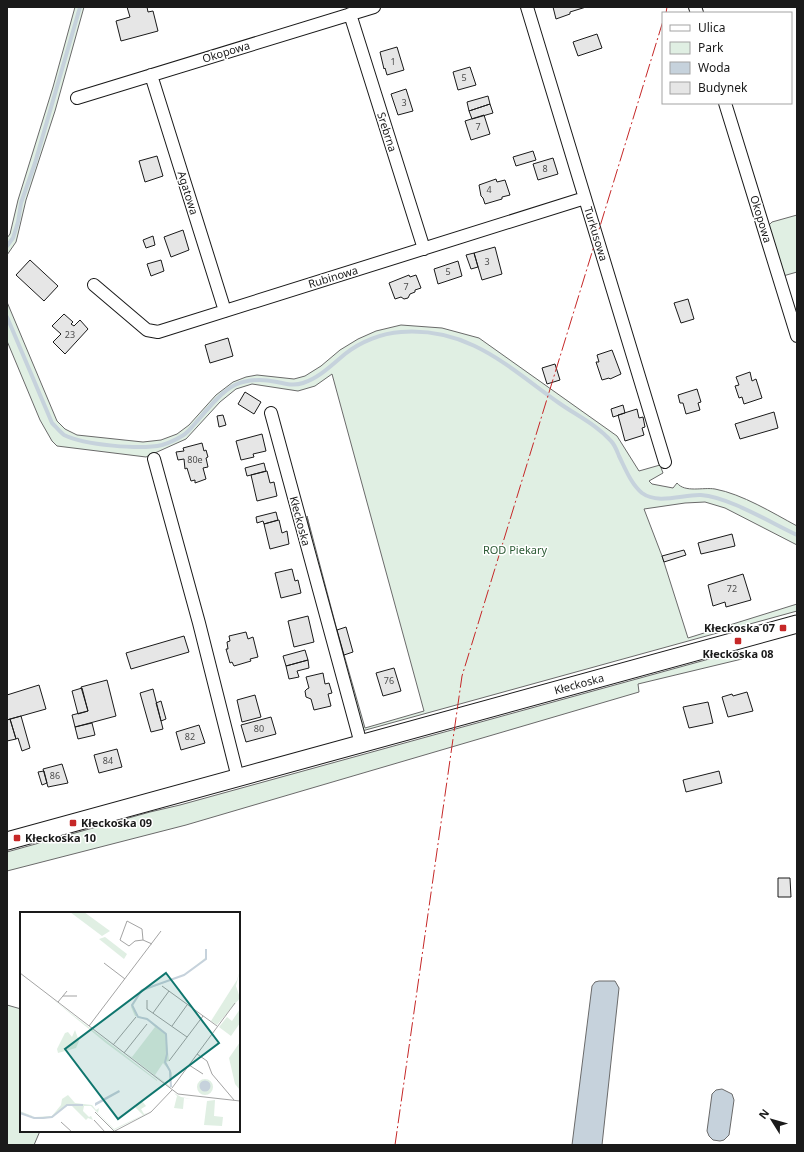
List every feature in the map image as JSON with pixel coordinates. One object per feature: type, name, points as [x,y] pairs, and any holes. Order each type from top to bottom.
[{"type":"main road","name":"Kłeckoska","points":[[7,841],[797,624]]},
{"type":"street","name":"Okopowa","points":[[77,98],[374,7]]},
{"type":"street","name":"Turkusowa","points":[[528,7],[665,462]]},
{"type":"street","name":"Srebrna","points":[[350,14],[424,249]]},
{"type":"street","name":"Agatowa","points":[[151,75],[225,311]]},
{"type":"street","name":"Okopowa","points":[[725,104],[797,335]]},
{"type":"street","name":"Rubinowa","points":[[94,285],[147,330],[158,332],[585,198]]},
{"type":"street","name":"Kłeckoska","points":[[271,413],[361,744]]},
{"type":"street","points":[[154,459],[199,623],[238,778]]},
{"type":"green space","points":[[75,7],[84,7],[55,111],[26,200],[16,242],[7,255],[7,238],[10,234],[18,200],[53,87]]},
{"type":"green space","points":[[797,215],[797,272],[783,276],[769,230],[769,225],[772,222]]},
{"type":"green space","name":"ROD Piekary","points":[[7,302],[57,421],[65,429],[77,435],[143,442],[161,440],[177,434],[189,425],[216,395],[233,382],[257,375],[294,379],[305,376],[321,366],[340,350],[358,339],[376,331],[401,325],[442,328],[479,338],[617,436],[639,471],[660,465],[663,473],[649,481],[652,484],[673,488],[677,483],[680,486],[689,489],[715,489],[725,491],[757,504],[797,526],[797,545],[725,508],[705,502],[685,503],[644,509],[662,556],[688,638],[797,604],[797,611],[362,731],[315,556],[307,516],[365,728],[424,711],[332,374],[315,386],[298,391],[252,384],[236,389],[220,402],[186,439],[146,457],[57,446],[52,441],[40,420],[7,341]]},
{"type":"green space","points":[[738,651],[742,659],[638,684],[639,692],[186,825],[7,871],[7,852]]},
{"type":"green space","points":[[7,1005],[20,1009],[20,1132],[40,1132],[34,1145],[7,1145]]},
{"type":"water","points":[[615,981],[619,988],[602,1145],[572,1145],[592,986],[595,982]]},
{"type":"water","points":[[722,1089],[732,1094],[734,1100],[729,1135],[724,1140],[720,1141],[713,1140],[707,1131],[712,1094],[716,1090]]},
{"type":"building","points":[[127,7],[147,7],[148,12],[153,11],[158,31],[121,41],[116,21],[130,17]]},
{"type":"building","points":[[553,7],[586,7],[570,12],[570,14],[556,19]]},
{"type":"building","points":[[597,34],[602,48],[578,56],[573,42]]},
{"type":"building","points":[[397,47],[404,70],[387,75],[380,52]]},
{"type":"building","points":[[470,67],[476,85],[458,90],[453,72]]},
{"type":"building","points":[[406,89],[413,111],[398,115],[391,94]]},
{"type":"building","points":[[488,96],[490,104],[469,111],[467,102]]},
{"type":"building","points":[[490,104],[493,113],[472,119],[469,111]]},
{"type":"building","points":[[484,115],[490,134],[471,140],[465,121]]},
{"type":"building","points":[[533,151],[536,160],[516,166],[513,157]]},
{"type":"building","points":[[157,156],[163,176],[145,182],[139,161]]},
{"type":"building","points":[[553,158],[558,174],[538,180],[533,164]]},
{"type":"building","points":[[496,179],[497,182],[505,180],[510,195],[485,204],[481,196],[479,185]]},
{"type":"building","points":[[183,230],[189,250],[171,257],[164,237]]},
{"type":"building","points":[[153,236],[155,245],[146,248],[143,240]]},
{"type":"building","points":[[495,247],[502,274],[482,280],[474,253]]},
{"type":"building","points":[[474,253],[478,267],[471,269],[466,255]]},
{"type":"building","points":[[30,260],[58,286],[44,301],[16,275]]},
{"type":"building","points":[[161,260],[164,271],[151,276],[147,264]]},
{"type":"building","points":[[458,261],[462,276],[438,284],[434,269]]},
{"type":"building","points":[[409,275],[410,277],[416,275],[421,288],[415,290],[415,292],[410,294],[408,298],[404,299],[401,297],[395,299],[389,283]]},
{"type":"building","points":[[688,299],[694,319],[681,323],[674,303]]},
{"type":"building","points":[[64,314],[73,322],[71,324],[74,326],[80,320],[88,329],[65,354],[53,342],[61,334],[52,326]]},
{"type":"building","points":[[228,338],[233,356],[210,363],[205,345]]},
{"type":"building","points":[[612,350],[621,374],[610,379],[602,380],[596,362],[599,362],[597,355]]},
{"type":"building","points":[[555,364],[560,380],[547,384],[542,368]]},
{"type":"building","points":[[750,372],[752,381],[756,379],[762,398],[744,404],[742,397],[739,398],[735,386],[739,385],[736,377]]},
{"type":"building","points":[[697,389],[701,402],[698,403],[700,410],[686,414],[683,403],[680,403],[678,395]]},
{"type":"building","points":[[245,392],[261,402],[254,414],[238,404]]},
{"type":"building","points":[[623,405],[625,413],[613,417],[611,409]]},
{"type":"building","points":[[637,409],[639,418],[643,417],[645,427],[642,428],[644,435],[625,441],[618,415]]},
{"type":"building","points":[[774,412],[778,428],[740,439],[735,424]]},
{"type":"building","points":[[223,415],[226,425],[219,427],[217,416]]},
{"type":"building","points":[[262,434],[266,451],[253,454],[254,457],[241,460],[236,441]]},
{"type":"building","points":[[202,443],[204,451],[206,450],[208,457],[206,458],[208,467],[203,468],[206,479],[195,483],[195,480],[191,481],[187,468],[185,469],[184,459],[178,460],[176,452],[184,451],[183,448]]},
{"type":"building","points":[[264,463],[266,471],[247,476],[245,468]]},
{"type":"building","points":[[267,471],[270,483],[274,482],[277,496],[257,501],[251,475]]},
{"type":"building","points":[[276,512],[278,520],[264,524],[263,521],[257,523],[256,517]]},
{"type":"building","points":[[279,520],[282,533],[287,531],[289,544],[270,549],[264,524]]},
{"type":"building","points":[[732,534],[735,546],[701,554],[698,543]]},
{"type":"building","points":[[684,550],[686,555],[664,562],[662,556]]},
{"type":"building","points":[[292,569],[295,581],[298,580],[301,593],[281,598],[275,573]]},
{"type":"building","points":[[743,574],[751,600],[726,607],[725,602],[713,606],[708,585]]},
{"type":"building","points":[[308,616],[314,642],[294,647],[288,621]]},
{"type":"building","points":[[346,627],[353,652],[344,655],[337,630]]},
{"type":"building","points":[[246,632],[248,639],[253,637],[258,657],[250,659],[251,661],[234,666],[232,662],[230,663],[226,649],[228,649],[227,642],[230,641],[229,636]]},
{"type":"building","points":[[184,636],[189,652],[131,669],[126,653]]},
{"type":"building","points":[[305,650],[308,660],[286,666],[283,656]]},
{"type":"building","points":[[308,660],[309,668],[297,671],[299,677],[289,679],[286,666]]},
{"type":"building","points":[[394,668],[401,691],[383,696],[376,673]]},
{"type":"building","points":[[323,673],[325,684],[329,683],[332,693],[328,694],[331,706],[314,710],[311,699],[306,697],[305,691],[309,688],[306,677]]},
{"type":"building","points":[[107,680],[116,716],[75,727],[72,715],[88,711],[81,687]]},
{"type":"building","points":[[39,685],[46,709],[7,720],[7,695]]},
{"type":"building","points":[[82,688],[88,711],[78,714],[72,691]]},
{"type":"building","points":[[153,689],[163,729],[151,732],[140,693]]},
{"type":"building","points":[[747,692],[753,711],[728,717],[722,697]]},
{"type":"building","points":[[255,695],[261,717],[242,722],[237,700]]},
{"type":"building","points":[[161,701],[166,719],[161,721],[156,703]]},
{"type":"building","points":[[708,702],[713,723],[689,728],[683,707]]},
{"type":"building","points":[[21,716],[30,748],[22,751],[18,738],[16,739],[10,719]]},
{"type":"building","points":[[271,717],[276,734],[246,742],[241,725]]},
{"type":"building","points":[[10,719],[16,739],[7,741],[7,720]]},
{"type":"building","points":[[92,723],[95,735],[78,739],[75,727]]},
{"type":"building","points":[[199,725],[205,743],[181,750],[176,732]]},
{"type":"building","points":[[117,749],[122,767],[99,773],[94,755]]},
{"type":"building","points":[[62,764],[68,783],[48,787],[43,769]]},
{"type":"building","points":[[44,771],[47,783],[42,785],[38,772]]},
{"type":"building","points":[[719,771],[722,783],[686,792],[683,780]]},
{"type":"building","points":[[778,878],[790,878],[791,897],[778,897]]},
{"type":"waterway","points":[[7,246],[13,238],[18,222],[21,203],[35,163],[80,7]]},
{"type":"waterway","points":[[7,317],[52,423],[64,435],[73,439],[98,444],[127,447],[162,445],[185,434],[218,398],[229,388],[235,385],[256,380],[290,384],[303,383],[320,375],[345,354],[372,339],[386,334],[401,332],[425,332],[447,336],[486,352],[505,363],[559,403],[593,425],[605,435],[616,448],[631,481],[642,493],[648,496],[663,499],[701,495],[724,500],[750,511],[797,535]]},
{"type":"power","points":[[666,12],[667,7]]},
{"type":"power","points":[[395,1145],[462,676],[662,24]]},
{"type":"place","name":"Kłeckoska 07","points":[[783,628]]},
{"type":"place","name":"Kłeckoska 08","points":[[738,641]]},
{"type":"place","name":"Kłeckoska 09","points":[[73,823]]},
{"type":"place","name":"Kłeckoska 10","points":[[17,838]]}]
